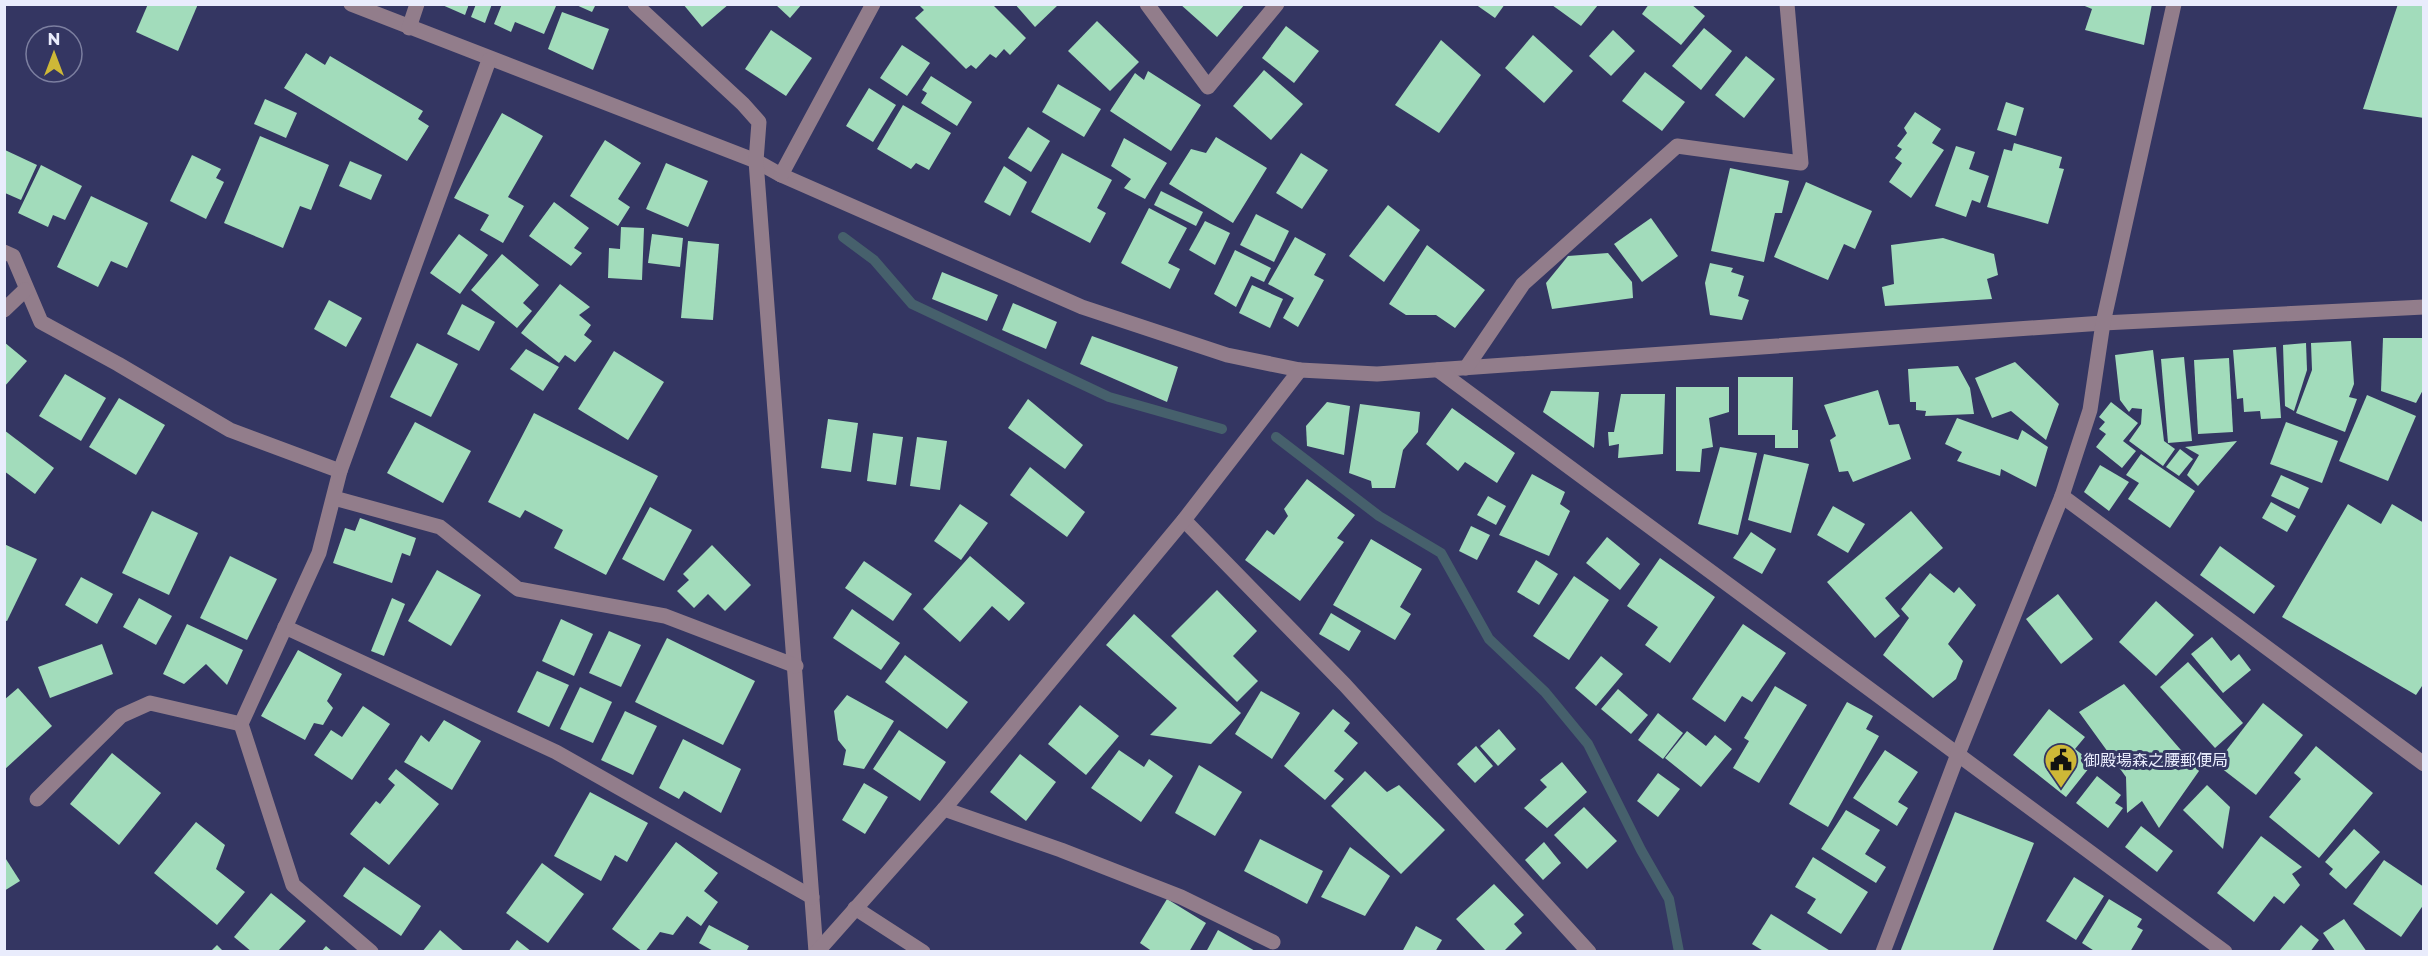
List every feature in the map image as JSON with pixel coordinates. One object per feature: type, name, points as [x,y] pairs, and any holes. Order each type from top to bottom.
[{"type":"street","points":[[351,4],[489,60],[756,161],[782,175],[1082,307],[1227,355],[1300,370],[1377,374],[2103,323],[2424,307]]},
{"type":"street","points":[[409,28],[417,4]]},
{"type":"street","points":[[635,4],[759,122],[756,161],[817,951]]},
{"type":"street","points":[[782,175],[873,4]]},
{"type":"street","points":[[1147,4],[1208,87],[1277,4]]},
{"type":"street","points":[[1466,368],[1523,284],[1677,146],[1801,163],[1787,4]]},
{"type":"street","points":[[1883,951],[1958,754],[2062,496],[2090,410],[2103,323],[2174,4]]},
{"type":"street","points":[[371,951],[293,885],[241,724],[319,553],[340,471],[489,60]]},
{"type":"street","points":[[4,252],[13,256],[40,322],[118,364],[230,430],[340,471]]},
{"type":"street","points":[[4,310],[25,290]]},
{"type":"street","points":[[817,951],[944,809],[1184,520],[1300,370]]},
{"type":"street","points":[[1438,370],[2225,951]]},
{"type":"street","points":[[2062,496],[2424,764]]},
{"type":"street","points":[[334,498],[440,527],[518,589],[665,616],[796,666]]},
{"type":"street","points":[[1184,520],[1345,685],[1589,951]]},
{"type":"street","points":[[285,627],[556,752],[812,897]]},
{"type":"street","points":[[37,799],[121,716],[150,704],[241,724]]},
{"type":"street","points":[[944,809],[1061,850],[1181,897],[1273,942]]},
{"type":"street","points":[[855,908],[922,951]]},
{"type":"building","points":[[148,4],[198,4],[178,51],[136,32]]},
{"type":"building","points":[[440,4],[469,4],[465,15]]},
{"type":"building","points":[[476,4],[492,4],[485,23],[471,17]]},
{"type":"building","points":[[502,4],[552,4],[556,6],[544,34],[515,22],[511,32],[494,24]]},
{"type":"building","points":[[574,4],[596,4],[592,12]]},
{"type":"building","points":[[683,4],[729,4],[702,27]]},
{"type":"building","points":[[775,4],[802,4],[790,18]]},
{"type":"building","points":[[918,4],[992,4],[1026,38],[1010,55],[1004,49],[996,58],[990,54],[976,69],[971,65],[966,69],[915,18],[924,10]]},
{"type":"building","points":[[1015,4],[1059,4],[1035,27]]},
{"type":"building","points":[[1180,4],[1245,4],[1217,37]]},
{"type":"building","points":[[1475,4],[1505,4],[1495,18]]},
{"type":"building","points":[[1649,4],[1691,4],[1705,16],[1681,45],[1642,14]]},
{"type":"building","points":[[2080,4],[2152,4],[2144,45],[2085,30],[2092,9]]},
{"type":"building","points":[[2398,4],[2424,4],[2424,118],[2363,109]]},
{"type":"building","points":[[1552,5],[1598,5],[1581,26]]},
{"type":"building","points":[[562,12],[609,29],[593,70],[548,49]]},
{"type":"building","points":[[1097,21],[1139,62],[1110,91],[1068,51]]},
{"type":"building","points":[[1286,26],[1319,51],[1294,83],[1262,58]]},
{"type":"building","points":[[1704,28],[1732,51],[1701,90],[1672,66]]},
{"type":"building","points":[[771,30],[812,58],[786,96],[745,69]]},
{"type":"building","points":[[1613,30],[1635,51],[1611,76],[1589,56]]},
{"type":"building","points":[[1533,35],[1573,71],[1544,103],[1505,68]]},
{"type":"building","points":[[1441,40],[1481,75],[1439,133],[1395,105]]},
{"type":"building","points":[[902,45],[930,63],[907,96],[880,78]]},
{"type":"building","points":[[306,53],[325,65],[330,56],[423,111],[418,119],[429,126],[407,161],[284,88]]},
{"type":"building","points":[[1746,56],[1775,79],[1744,118],[1715,95]]},
{"type":"building","points":[[1264,70],[1303,104],[1271,140],[1233,106]]},
{"type":"building","points":[[1148,71],[1201,105],[1171,151],[1110,111],[1135,73],[1144,80]]},
{"type":"building","points":[[1645,72],[1685,102],[1662,131],[1622,101]]},
{"type":"building","points":[[931,76],[972,102],[957,126],[921,103],[927,93],[922,90]]},
{"type":"building","points":[[1058,84],[1101,109],[1084,137],[1042,112]]},
{"type":"building","points":[[869,88],[896,105],[873,142],[846,126]]},
{"type":"building","points":[[265,99],[297,113],[286,138],[254,124]]},
{"type":"building","points":[[2006,102],[2024,108],[2016,136],[1997,130]]},
{"type":"building","points":[[903,105],[951,133],[929,170],[916,163],[911,169],[877,149]]},
{"type":"building","points":[[1915,112],[1941,129],[1932,143],[1944,150],[1911,198],[1889,182],[1902,163],[1895,158],[1902,149],[1897,146],[1907,133],[1904,128]]},
{"type":"building","points":[[502,113],[543,136],[508,197],[524,206],[503,243],[480,230],[489,215],[454,198]]},
{"type":"building","points":[[1028,127],[1050,141],[1031,172],[1008,158]]},
{"type":"building","points":[[260,136],[329,165],[311,210],[300,206],[283,248],[224,223]]},
{"type":"building","points":[[1216,137],[1267,168],[1233,223],[1169,184],[1191,149],[1206,153]]},
{"type":"building","points":[[1124,138],[1167,163],[1145,199],[1124,188],[1131,179],[1111,166]]},
{"type":"building","points":[[605,140],[641,163],[618,199],[630,207],[618,226],[570,196]]},
{"type":"building","points":[[2014,143],[2062,157],[2059,168],[2064,169],[2048,224],[1987,207],[2004,149],[2012,151]]},
{"type":"building","points":[[1956,146],[1975,152],[1969,169],[1989,176],[1980,203],[1972,200],[1966,217],[1935,206]]},
{"type":"building","points":[[5,150],[37,165],[21,200],[5,193]]},
{"type":"building","points":[[1062,153],[1112,180],[1097,208],[1106,213],[1090,243],[1031,212]]},
{"type":"building","points":[[1301,153],[1328,170],[1302,209],[1276,193]]},
{"type":"building","points":[[192,155],[221,169],[216,178],[224,182],[206,219],[170,201]]},
{"type":"building","points":[[350,161],[382,175],[371,200],[339,186]]},
{"type":"building","points":[[666,163],[708,181],[688,227],[646,209]]},
{"type":"building","points":[[41,165],[82,186],[65,220],[53,215],[48,227],[18,213]]},
{"type":"building","points":[[1004,166],[1027,182],[1010,216],[984,202]]},
{"type":"building","points":[[1730,168],[1789,181],[1782,213],[1775,213],[1764,262],[1711,251]]},
{"type":"building","points":[[1806,182],[1872,211],[1855,249],[1844,244],[1828,280],[1774,257]]},
{"type":"building","points":[[1161,191],[1203,212],[1196,226],[1154,205]]},
{"type":"building","points":[[91,196],[148,223],[127,268],[111,261],[98,287],[57,267]]},
{"type":"building","points":[[554,202],[589,228],[574,248],[582,253],[571,266],[529,236]]},
{"type":"building","points":[[1388,205],[1420,230],[1384,282],[1349,256]]},
{"type":"building","points":[[1149,208],[1187,228],[1168,263],[1180,269],[1170,289],[1121,263]]},
{"type":"building","points":[[1256,214],[1289,231],[1274,262],[1240,245]]},
{"type":"building","points":[[1651,218],[1678,256],[1642,282],[1614,244]]},
{"type":"building","points":[[1205,221],[1230,233],[1215,265],[1189,250]]},
{"type":"building","points":[[621,227],[644,228],[642,280],[608,278],[609,248],[620,249]]},
{"type":"building","points":[[459,234],[488,255],[460,294],[430,273]]},
{"type":"building","points":[[652,234],[683,238],[680,267],[648,263]]},
{"type":"building","points":[[1295,237],[1326,254],[1314,275],[1324,280],[1298,327],[1283,318],[1294,298],[1268,284]]},
{"type":"building","points":[[1943,238],[1994,254],[1998,275],[1987,279],[1992,299],[1885,306],[1882,287],[1894,284],[1891,245]]},
{"type":"building","points":[[688,241],[719,244],[713,320],[681,318]]},
{"type":"building","points":[[1427,245],[1485,290],[1455,328],[1436,315],[1406,315],[1389,304]]},
{"type":"building","points":[[1235,250],[1271,268],[1264,282],[1251,276],[1236,307],[1214,294]]},
{"type":"building","points":[[1608,253],[1632,282],[1633,298],[1552,309],[1546,283],[1568,256]]},
{"type":"building","points":[[502,254],[539,285],[523,303],[532,311],[517,328],[471,290]]},
{"type":"building","points":[[1710,263],[1733,268],[1731,272],[1744,276],[1738,296],[1749,300],[1742,320],[1710,315],[1705,283]]},
{"type":"building","points":[[942,272],[998,295],[987,321],[932,299]]},
{"type":"building","points":[[560,284],[590,307],[579,315],[591,325],[584,335],[592,341],[575,362],[565,355],[559,363],[521,333]]},
{"type":"building","points":[[1252,285],[1283,299],[1270,328],[1239,313]]},
{"type":"building","points":[[329,300],[362,318],[346,347],[314,329]]},
{"type":"building","points":[[1013,303],[1057,322],[1046,349],[1002,330]]},
{"type":"building","points":[[462,304],[495,322],[479,351],[447,334]]},
{"type":"building","points":[[1092,336],[1178,367],[1167,402],[1080,364]]},
{"type":"building","points":[[2383,338],[2424,338],[2424,388],[2416,403],[2381,391]]},
{"type":"building","points":[[2351,341],[2354,384],[2349,397],[2357,399],[2345,432],[2296,413],[2312,370],[2311,343]]},
{"type":"building","points":[[4,342],[27,361],[4,387]]},
{"type":"building","points":[[417,343],[458,364],[431,417],[390,397]]},
{"type":"building","points":[[2306,343],[2307,370],[2294,411],[2285,406],[2283,345]]},
{"type":"building","points":[[2276,347],[2281,418],[2261,419],[2260,411],[2244,412],[2243,398],[2237,399],[2233,350]]},
{"type":"building","points":[[526,349],[559,367],[543,391],[510,369]]},
{"type":"building","points":[[2153,350],[2164,441],[2175,449],[2163,466],[2129,441],[2141,424],[2142,409],[2132,408],[2129,412],[2120,400],[2115,355]]},
{"type":"building","points":[[614,351],[664,382],[628,440],[578,409]]},
{"type":"building","points":[[2184,357],[2192,441],[2168,443],[2161,359]]},
{"type":"building","points":[[2229,358],[2233,432],[2198,434],[2194,360]]},
{"type":"building","points":[[2015,362],[2059,404],[2046,440],[2011,411],[1992,418],[1975,378]]},
{"type":"building","points":[[1958,366],[1970,388],[1974,414],[1925,416],[1926,411],[1916,410],[1916,402],[1910,402],[1908,369]]},
{"type":"building","points":[[65,374],[106,398],[81,441],[39,416]]},
{"type":"building","points":[[1738,377],[1793,377],[1792,430],[1798,430],[1798,448],[1775,448],[1775,435],[1738,435]]},
{"type":"building","points":[[1676,387],[1729,387],[1729,412],[1709,418],[1713,447],[1702,449],[1700,472],[1676,471]]},
{"type":"building","points":[[1878,390],[1889,425],[1899,424],[1911,459],[1853,482],[1848,471],[1839,472],[1830,440],[1836,436],[1824,405]]},
{"type":"building","points":[[1551,391],[1599,392],[1594,448],[1543,412]]},
{"type":"building","points":[[1621,394],[1665,394],[1663,454],[1618,458],[1619,444],[1609,446],[1608,432],[1614,432]]},
{"type":"building","points":[[2367,395],[2416,416],[2388,481],[2339,461]]},
{"type":"building","points":[[119,398],[165,425],[136,475],[89,447]]},
{"type":"building","points":[[1028,399],[1083,445],[1065,469],[1008,428]]},
{"type":"building","points":[[1327,402],[1350,406],[1344,455],[1307,446],[1306,426]]},
{"type":"building","points":[[2111,402],[2138,423],[2123,441],[2136,451],[2122,468],[2096,447],[2106,434],[2099,429],[2105,422],[2099,417]]},
{"type":"building","points":[[1360,404],[1420,412],[1418,432],[1403,450],[1395,488],[1372,488],[1371,481],[1349,473]]},
{"type":"building","points":[[1452,408],[1515,453],[1497,483],[1465,462],[1458,471],[1426,444]]},
{"type":"building","points":[[534,413],[658,476],[606,575],[554,548],[563,530],[525,510],[520,518],[488,502]]},
{"type":"building","points":[[1957,418],[2018,440],[2022,430],[2048,447],[2036,487],[2001,469],[2000,476],[1957,461],[1962,452],[1945,444]]},
{"type":"building","points":[[828,419],[858,423],[851,472],[821,468]]},
{"type":"building","points":[[415,422],[471,451],[443,503],[387,473]]},
{"type":"building","points":[[2286,422],[2338,441],[2322,483],[2270,464]]},
{"type":"building","points":[[4,430],[54,468],[35,494],[4,471]]},
{"type":"building","points":[[873,433],[903,437],[896,485],[867,481]]},
{"type":"building","points":[[917,437],[947,441],[940,490],[910,486]]},
{"type":"building","points":[[2237,441],[2198,486],[2187,475],[2199,455],[2185,447]]},
{"type":"building","points":[[1720,447],[1757,453],[1738,535],[1698,524]]},
{"type":"building","points":[[2180,449],[2193,459],[2179,476],[2166,467]]},
{"type":"building","points":[[1764,454],[1809,464],[1791,533],[1748,520]]},
{"type":"building","points":[[2141,454],[2195,491],[2170,528],[2128,499],[2139,483],[2126,475]]},
{"type":"building","points":[[2100,465],[2129,482],[2109,511],[2084,492]]},
{"type":"building","points":[[1030,467],[1085,512],[1067,537],[1010,495]]},
{"type":"building","points":[[1532,474],[1565,492],[1560,504],[1570,511],[1549,556],[1499,535]]},
{"type":"building","points":[[2281,475],[2309,488],[2299,509],[2271,496]]},
{"type":"building","points":[[1307,479],[1355,515],[1337,538],[1344,542],[1300,601],[1245,560],[1267,530],[1274,535],[1288,516],[1284,509]]},
{"type":"building","points":[[1488,496],[1506,506],[1496,525],[1477,515]]},
{"type":"building","points":[[2271,502],[2296,516],[2287,532],[2262,518]]},
{"type":"building","points":[[960,504],[988,523],[961,560],[934,541]]},
{"type":"building","points":[[2348,504],[2381,524],[2392,504],[2424,523],[2424,683],[2416,695],[2282,617]]},
{"type":"building","points":[[1833,506],[1865,524],[1848,553],[1817,535]]},
{"type":"building","points":[[650,507],[692,530],[664,581],[622,559]]},
{"type":"building","points":[[152,511],[198,533],[169,595],[122,573]]},
{"type":"building","points":[[1911,511],[1943,548],[1885,598],[1900,616],[1875,638],[1827,582]]},
{"type":"building","points":[[360,518],[416,538],[410,556],[402,553],[392,583],[333,563],[345,528],[355,531]]},
{"type":"building","points":[[1471,526],[1490,535],[1477,560],[1459,551]]},
{"type":"building","points":[[1751,532],[1776,549],[1762,574],[1733,558]]},
{"type":"building","points":[[1607,537],[1640,564],[1620,590],[1586,563]]},
{"type":"building","points":[[1371,539],[1422,569],[1400,607],[1411,614],[1395,640],[1333,605]]},
{"type":"building","points":[[4,544],[37,559],[7,621],[4,620]]},
{"type":"building","points":[[712,545],[751,585],[725,611],[708,594],[694,608],[677,591],[689,580],[683,574]]},
{"type":"building","points":[[2220,546],[2275,586],[2254,614],[2200,575]]},
{"type":"building","points":[[230,556],[277,579],[247,640],[200,618]]},
{"type":"building","points":[[970,556],[1025,603],[1009,621],[992,606],[960,642],[923,609]]},
{"type":"building","points":[[1660,558],[1715,597],[1670,663],[1645,645],[1658,627],[1627,606]]},
{"type":"building","points":[[1536,560],[1558,574],[1539,605],[1517,592]]},
{"type":"building","points":[[864,561],[912,594],[893,621],[845,588]]},
{"type":"building","points":[[437,570],[481,595],[451,646],[408,621]]},
{"type":"building","points":[[1930,573],[1954,593],[1959,587],[1976,605],[1948,644],[1963,661],[1956,679],[1933,698],[1883,655],[1909,618],[1901,609]]},
{"type":"building","points":[[1574,576],[1609,600],[1569,660],[1533,636]]},
{"type":"building","points":[[81,577],[113,594],[97,624],[65,605]]},
{"type":"building","points":[[1217,590],[1257,631],[1233,656],[1258,681],[1237,702],[1171,636]]},
{"type":"building","points":[[2058,594],[2093,639],[2061,664],[2026,619]]},
{"type":"building","points":[[139,598],[172,616],[156,645],[123,627]]},
{"type":"building","points":[[392,598],[405,604],[384,656],[371,651]]},
{"type":"building","points":[[2156,601],[2194,635],[2156,676],[2119,642]]},
{"type":"building","points":[[852,609],[900,643],[881,670],[833,638]]},
{"type":"building","points":[[1331,613],[1361,631],[1349,651],[1319,634]]},
{"type":"building","points":[[1134,614],[1241,713],[1211,744],[1150,735],[1177,708],[1106,645]]},
{"type":"building","points":[[561,619],[593,634],[574,676],[542,661]]},
{"type":"building","points":[[187,624],[243,650],[227,685],[206,664],[184,684],[163,674]]},
{"type":"building","points":[[1743,624],[1786,653],[1752,702],[1742,696],[1725,722],[1692,699]]},
{"type":"building","points":[[609,631],[641,645],[621,687],[589,673]]},
{"type":"building","points":[[2212,637],[2231,661],[2239,654],[2251,670],[2223,693],[2191,654]]},
{"type":"building","points":[[667,638],[755,681],[723,745],[635,702]]},
{"type":"building","points":[[102,644],[113,674],[50,698],[38,667]]},
{"type":"building","points":[[298,650],[342,674],[327,701],[333,708],[323,725],[314,723],[305,740],[261,716]]},
{"type":"building","points":[[905,655],[968,702],[947,729],[885,682]]},
{"type":"building","points":[[1601,656],[1623,674],[1596,706],[1575,688]]},
{"type":"building","points":[[2188,662],[2243,723],[2215,748],[2160,687]]},
{"type":"building","points":[[537,671],[569,685],[549,727],[517,712]]},
{"type":"building","points":[[2124,684],[2199,771],[2159,828],[2142,801],[2127,813],[2126,777],[2079,712]]},
{"type":"building","points":[[1775,686],[1807,705],[1759,783],[1733,768],[1749,741],[1744,738]]},
{"type":"building","points":[[580,687],[612,702],[593,743],[560,729]]},
{"type":"building","points":[[18,688],[52,726],[4,770],[4,700]]},
{"type":"building","points":[[1618,689],[1648,715],[1631,734],[1601,709]]},
{"type":"building","points":[[1261,691],[1300,713],[1272,759],[1235,734]]},
{"type":"building","points":[[847,695],[894,721],[864,769],[843,765],[846,750],[838,740],[834,711]]},
{"type":"building","points":[[1847,702],[1873,716],[1866,729],[1879,736],[1828,827],[1789,804]]},
{"type":"building","points":[[2263,703],[2303,735],[2256,795],[2216,764]]},
{"type":"building","points":[[1080,705],[1119,736],[1086,775],[1048,744]]},
{"type":"building","points":[[363,706],[390,724],[352,780],[314,755],[331,730],[342,737]]},
{"type":"building","points":[[1333,709],[1350,723],[1344,731],[1358,743],[1334,771],[1344,779],[1325,800],[1284,766]]},
{"type":"building","points":[[2049,709],[2085,737],[2075,749],[2093,763],[2066,797],[2013,755]]},
{"type":"building","points":[[625,711],[657,726],[633,775],[601,760]]},
{"type":"building","points":[[1658,713],[1683,733],[1663,759],[1638,740]]},
{"type":"building","points":[[444,720],[481,741],[452,790],[404,762],[421,735],[429,742]]},
{"type":"building","points":[[1499,729],[1516,749],[1498,766],[1480,746]]},
{"type":"building","points":[[899,730],[946,762],[920,801],[873,769]]},
{"type":"building","points":[[1687,731],[1706,746],[1715,735],[1732,749],[1701,787],[1665,758]]},
{"type":"building","points":[[683,739],[741,769],[721,813],[684,791],[679,799],[659,788]]},
{"type":"building","points":[[1476,746],[1493,766],[1475,783],[1457,764]]},
{"type":"building","points":[[2316,746],[2373,793],[2319,858],[2269,817],[2301,779],[2294,773]]},
{"type":"building","points":[[1119,750],[1144,767],[1149,759],[1173,776],[1141,822],[1091,788]]},
{"type":"building","points":[[1885,750],[1918,772],[1898,802],[1908,808],[1897,826],[1853,798]]},
{"type":"building","points":[[112,753],[161,793],[119,845],[70,804]]},
{"type":"building","points":[[1020,754],[1056,782],[1026,821],[990,792]]},
{"type":"building","points":[[1562,762],[1587,792],[1547,828],[1524,808],[1547,787],[1540,780]]},
{"type":"building","points":[[1199,765],[1242,792],[1215,836],[1175,813]]},
{"type":"building","points":[[396,769],[439,804],[389,865],[350,834],[376,801],[380,804],[395,785],[388,779]]},
{"type":"building","points":[[1365,771],[1387,792],[1399,785],[1445,830],[1401,874],[1331,806]]},
{"type":"building","points":[[1658,773],[1680,789],[1658,817],[1637,801]]},
{"type":"building","points":[[2097,776],[2121,795],[2115,803],[2123,808],[2108,828],[2076,803]]},
{"type":"building","points":[[864,783],[888,797],[865,834],[842,820]]},
{"type":"building","points":[[2207,785],[2230,807],[2223,849],[2183,810]]},
{"type":"building","points":[[590,792],[648,823],[627,862],[615,855],[601,881],[554,856]]},
{"type":"building","points":[[1584,807],[1617,841],[1587,869],[1554,835]]},
{"type":"building","points":[[1846,810],[1880,830],[1865,854],[1886,867],[1876,883],[1821,849]]},
{"type":"building","points":[[1955,812],[2034,843],[1992,952],[1900,952]]},
{"type":"building","points":[[196,822],[225,845],[216,869],[245,892],[217,925],[154,873]]},
{"type":"building","points":[[2141,826],[2173,851],[2157,872],[2125,847]]},
{"type":"building","points":[[2354,829],[2380,852],[2346,889],[2329,874],[2333,869],[2325,862]]},
{"type":"building","points":[[2261,836],[2302,867],[2292,874],[2300,885],[2284,904],[2274,896],[2254,922],[2217,893]]},
{"type":"building","points":[[1260,839],[1323,871],[1307,904],[1244,871]]},
{"type":"building","points":[[676,842],[718,873],[704,891],[718,902],[701,926],[687,916],[673,935],[660,932],[643,952],[612,929]]},
{"type":"building","points":[[1544,842],[1561,863],[1543,880],[1525,860]]},
{"type":"building","points":[[1350,847],[1390,876],[1365,916],[1321,897]]},
{"type":"building","points":[[4,856],[20,881],[4,891]]},
{"type":"building","points":[[1813,857],[1868,892],[1841,934],[1807,913],[1816,899],[1795,887]]},
{"type":"building","points":[[2384,860],[2424,887],[2424,904],[2401,937],[2353,904]]},
{"type":"building","points":[[542,863],[584,894],[548,943],[506,913]]},
{"type":"building","points":[[364,867],[421,906],[401,936],[343,896]]},
{"type":"building","points":[[2074,877],[2104,896],[2076,940],[2046,921]]},
{"type":"building","points":[[1494,884],[1524,915],[1514,924],[1522,933],[1503,952],[1487,952],[1456,919]]},
{"type":"building","points":[[271,893],[306,921],[277,952],[252,952],[234,937]]},
{"type":"building","points":[[1167,899],[1206,923],[1189,952],[1153,952],[1140,943]]},
{"type":"building","points":[[2109,899],[2142,919],[2137,927],[2143,930],[2130,952],[2096,952],[2082,943]]},
{"type":"building","points":[[1771,914],[1832,952],[1765,952],[1752,944]]},
{"type":"building","points":[[2344,919],[2367,952],[2336,952],[2323,933]]},
{"type":"building","points":[[709,925],[749,946],[746,952],[715,952],[699,943]]},
{"type":"building","points":[[2301,925],[2319,940],[2310,952],[2281,952],[2280,950]]},
{"type":"building","points":[[1416,926],[1442,940],[1435,952],[1402,952]]},
{"type":"building","points":[[440,930],[465,952],[422,952]]},
{"type":"building","points":[[1218,930],[1257,952],[1206,952]]},
{"type":"building","points":[[517,940],[532,952],[508,952]]},
{"type":"building","points":[[217,945],[224,952],[210,952]]},
{"type":"building","points":[[326,946],[333,952],[321,952]]},
{"type":"waterway","points":[[843,237],[874,260],[912,304],[1109,397],[1222,429]]},
{"type":"waterway","points":[[1276,437],[1379,516],[1441,553],[1489,639],[1545,692],[1588,744],[1641,850],[1669,899],[1679,952]]},
{"type":"place","name":"御殿場森之腰郵便局","points":[[2061,789]]}]
